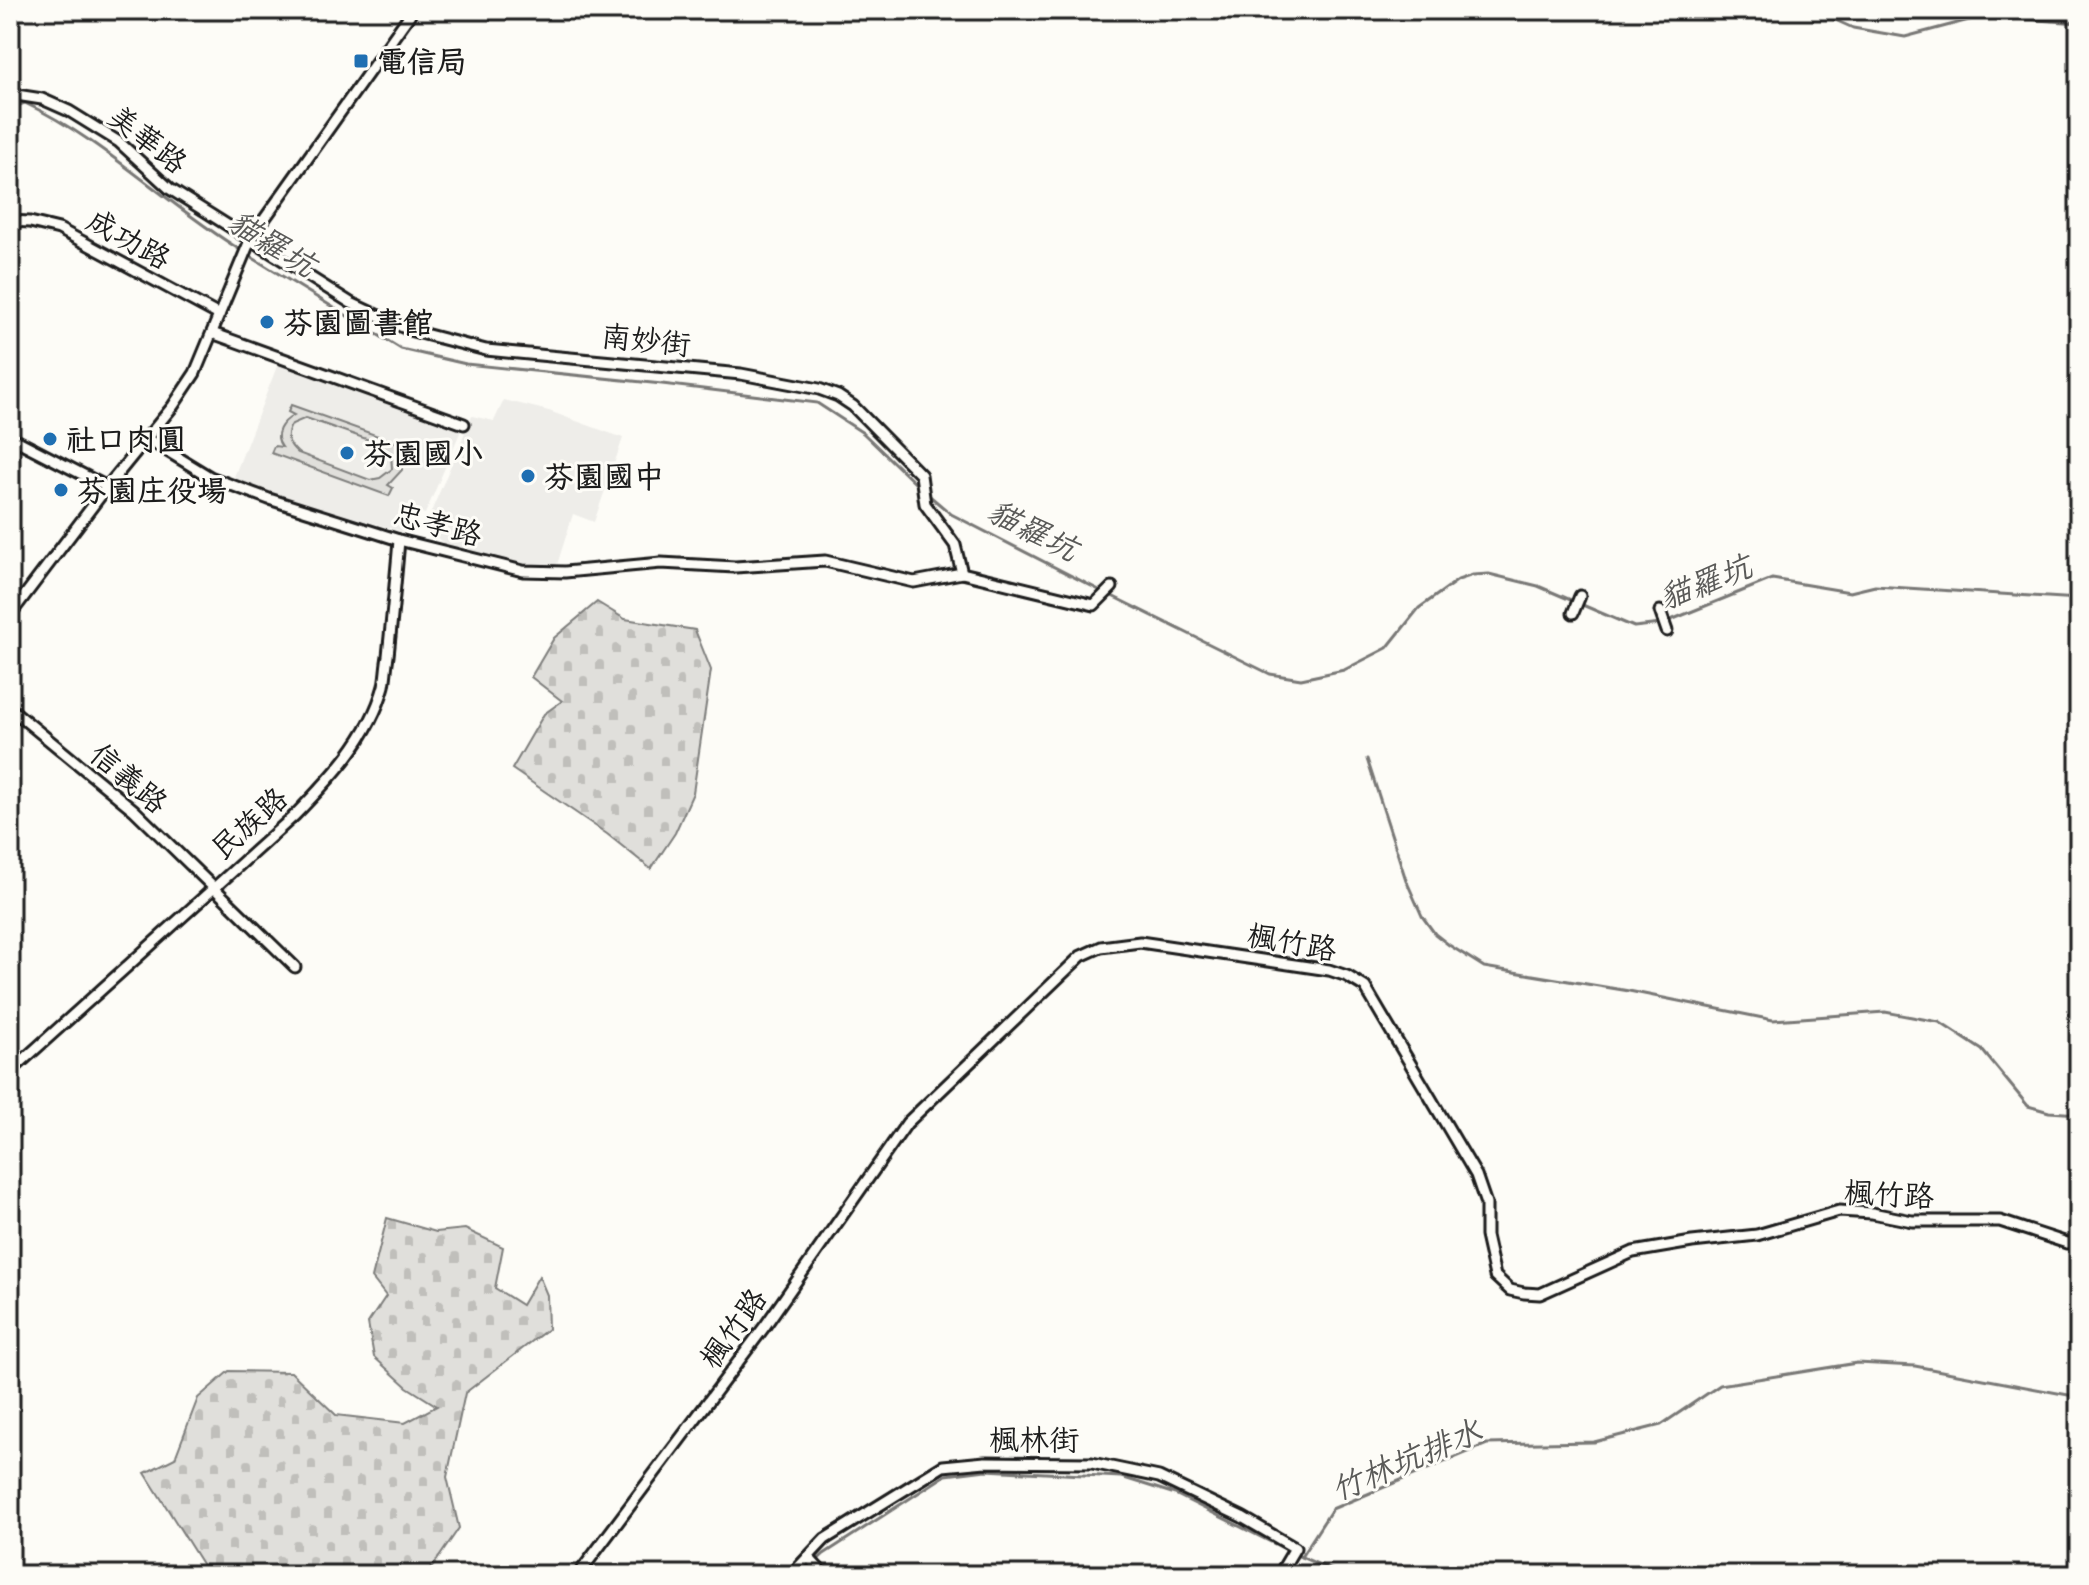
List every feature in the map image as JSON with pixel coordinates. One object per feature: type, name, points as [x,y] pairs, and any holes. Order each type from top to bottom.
[{"type":"street","points":[[10,615],[173,406],[195,373],[251,238],[413,10]]},
{"type":"street","name":"美華路","points":[[10,94],[42,99],[69,111],[119,142],[170,189],[251,238]]},
{"type":"street","name":"成功路","points":[[10,221],[59,229],[219,315]]},
{"type":"street","name":"南妙街","points":[[251,238],[351,303],[409,330],[441,340],[502,352],[741,374],[819,389],[838,396],[853,406],[921,475],[925,504],[955,545],[962,573]]},
{"type":"street","points":[[212,333],[464,424]]},
{"type":"street","points":[[10,437],[107,487]]},
{"type":"street","name":"忠孝路","points":[[146,438],[221,481],[399,540],[523,571],[565,572],[661,563],[735,567],[825,561],[914,582],[962,573]]},
{"type":"street","name":"民族路","points":[[10,1072],[319,790],[358,741],[374,711],[387,671],[399,540]]},
{"type":"street","points":[[962,573],[1097,601],[1112,587]]},
{"type":"street","points":[[1573,613],[1580,596]]},
{"type":"street","points":[[1660,611],[1667,631]]},
{"type":"street","name":"信義路","points":[[10,708],[134,810],[295,967]]},
{"type":"street","name":"楓竹路","points":[[578,1575],[765,1326],[907,1123],[1081,956],[1101,947],[1140,942],[1329,970],[1365,987],[1476,1175],[1486,1204],[1486,1236],[1495,1276],[1510,1290],[1540,1294],[1633,1252],[1757,1235],[1839,1211],[1872,1213],[1912,1221],[2000,1221],[2067,1243],[2079,1242]]},
{"type":"street","name":"楓林街","points":[[791,1575],[825,1539],[943,1466],[985,1462],[1092,1463],[1159,1477],[1242,1517],[1295,1548],[1279,1575]]},
{"type":"street","points":[[808,1557],[819,1569]]},
{"type":"shaded area","name":"芬園國小","points":[[279,361],[462,428],[425,514],[415,511],[407,533],[266,492],[234,477]]},
{"type":"shaded area","name":"芬園國中","points":[[504,400],[549,411],[623,438],[594,522],[573,514],[556,568],[523,566],[446,546],[425,526],[472,416],[494,421]]},
{"type":"green space","points":[[291,405],[409,447],[407,452],[400,449],[402,470],[388,485],[393,488],[389,496],[271,453],[274,446],[282,447],[278,433],[294,415],[288,412]],"holes":[[[306,418],[381,444],[391,455],[392,469],[380,478],[370,480],[298,453],[288,436],[292,424]]]},
{"type":"green space","points":[[597,602],[625,619],[695,630],[711,670],[693,793],[675,833],[651,869],[607,834],[512,769],[544,714],[562,701],[531,677],[554,638]]},
{"type":"green space","points":[[387,1218],[436,1232],[465,1229],[503,1247],[495,1288],[522,1305],[539,1276],[547,1295],[548,1329],[465,1393],[447,1477],[459,1528],[433,1566],[423,1575],[209,1575],[145,1473],[175,1458],[198,1398],[229,1371],[291,1372],[336,1415],[405,1423],[437,1406],[407,1387],[374,1357],[368,1323],[386,1296],[372,1278]]},
{"type":"waterway","points":[[1813,10],[1853,28],[1905,37],[1984,16],[2079,23]]},
{"type":"waterway","name":"貓羅坑","points":[[10,108],[25,103],[82,135],[242,251]]},
{"type":"waterway","name":"貓羅坑","points":[[248,255],[401,349],[466,364],[817,403],[863,433],[919,487]]},
{"type":"waterway","name":"貓羅坑","points":[[925,492],[951,514],[1103,592]]},
{"type":"waterway","name":"貓羅坑","points":[[1110,595],[1270,674],[1301,679],[1344,670],[1387,648],[1419,608],[1458,580],[1473,575],[1489,574],[1538,586],[1634,627],[1661,624],[1772,579],[1850,592],[1875,586],[2079,599]]},
{"type":"waterway","points":[[1367,759],[1406,880],[1422,916],[1435,934],[1484,967],[1629,991],[1773,1020],[1885,1012],[1939,1022],[1982,1050],[2028,1106],[2049,1112],[2079,1114]]},
{"type":"waterway","name":"竹林坑排水","points":[[1301,1557],[1332,1509],[1487,1444],[1594,1442],[1661,1425],[1720,1385],[1857,1363],[1915,1366],[2079,1397]]},
{"type":"waterway","name":"竹林坑排水","points":[[801,1575],[824,1554],[946,1475],[986,1470],[1121,1477],[1175,1494],[1289,1551]]},
{"type":"waterway","points":[[1299,1556],[1343,1575]]},
{"type":"place","name":"電信局","points":[[361,61]]},
{"type":"place","name":"芬園圖書館","points":[[267,322]]},
{"type":"place","name":"社口肉圓","points":[[50,439]]},
{"type":"place","name":"芬園國小","points":[[347,453]]},
{"type":"place","name":"芬園國中","points":[[528,476]]},
{"type":"place","name":"芬園庄役場","points":[[61,490]]}]
